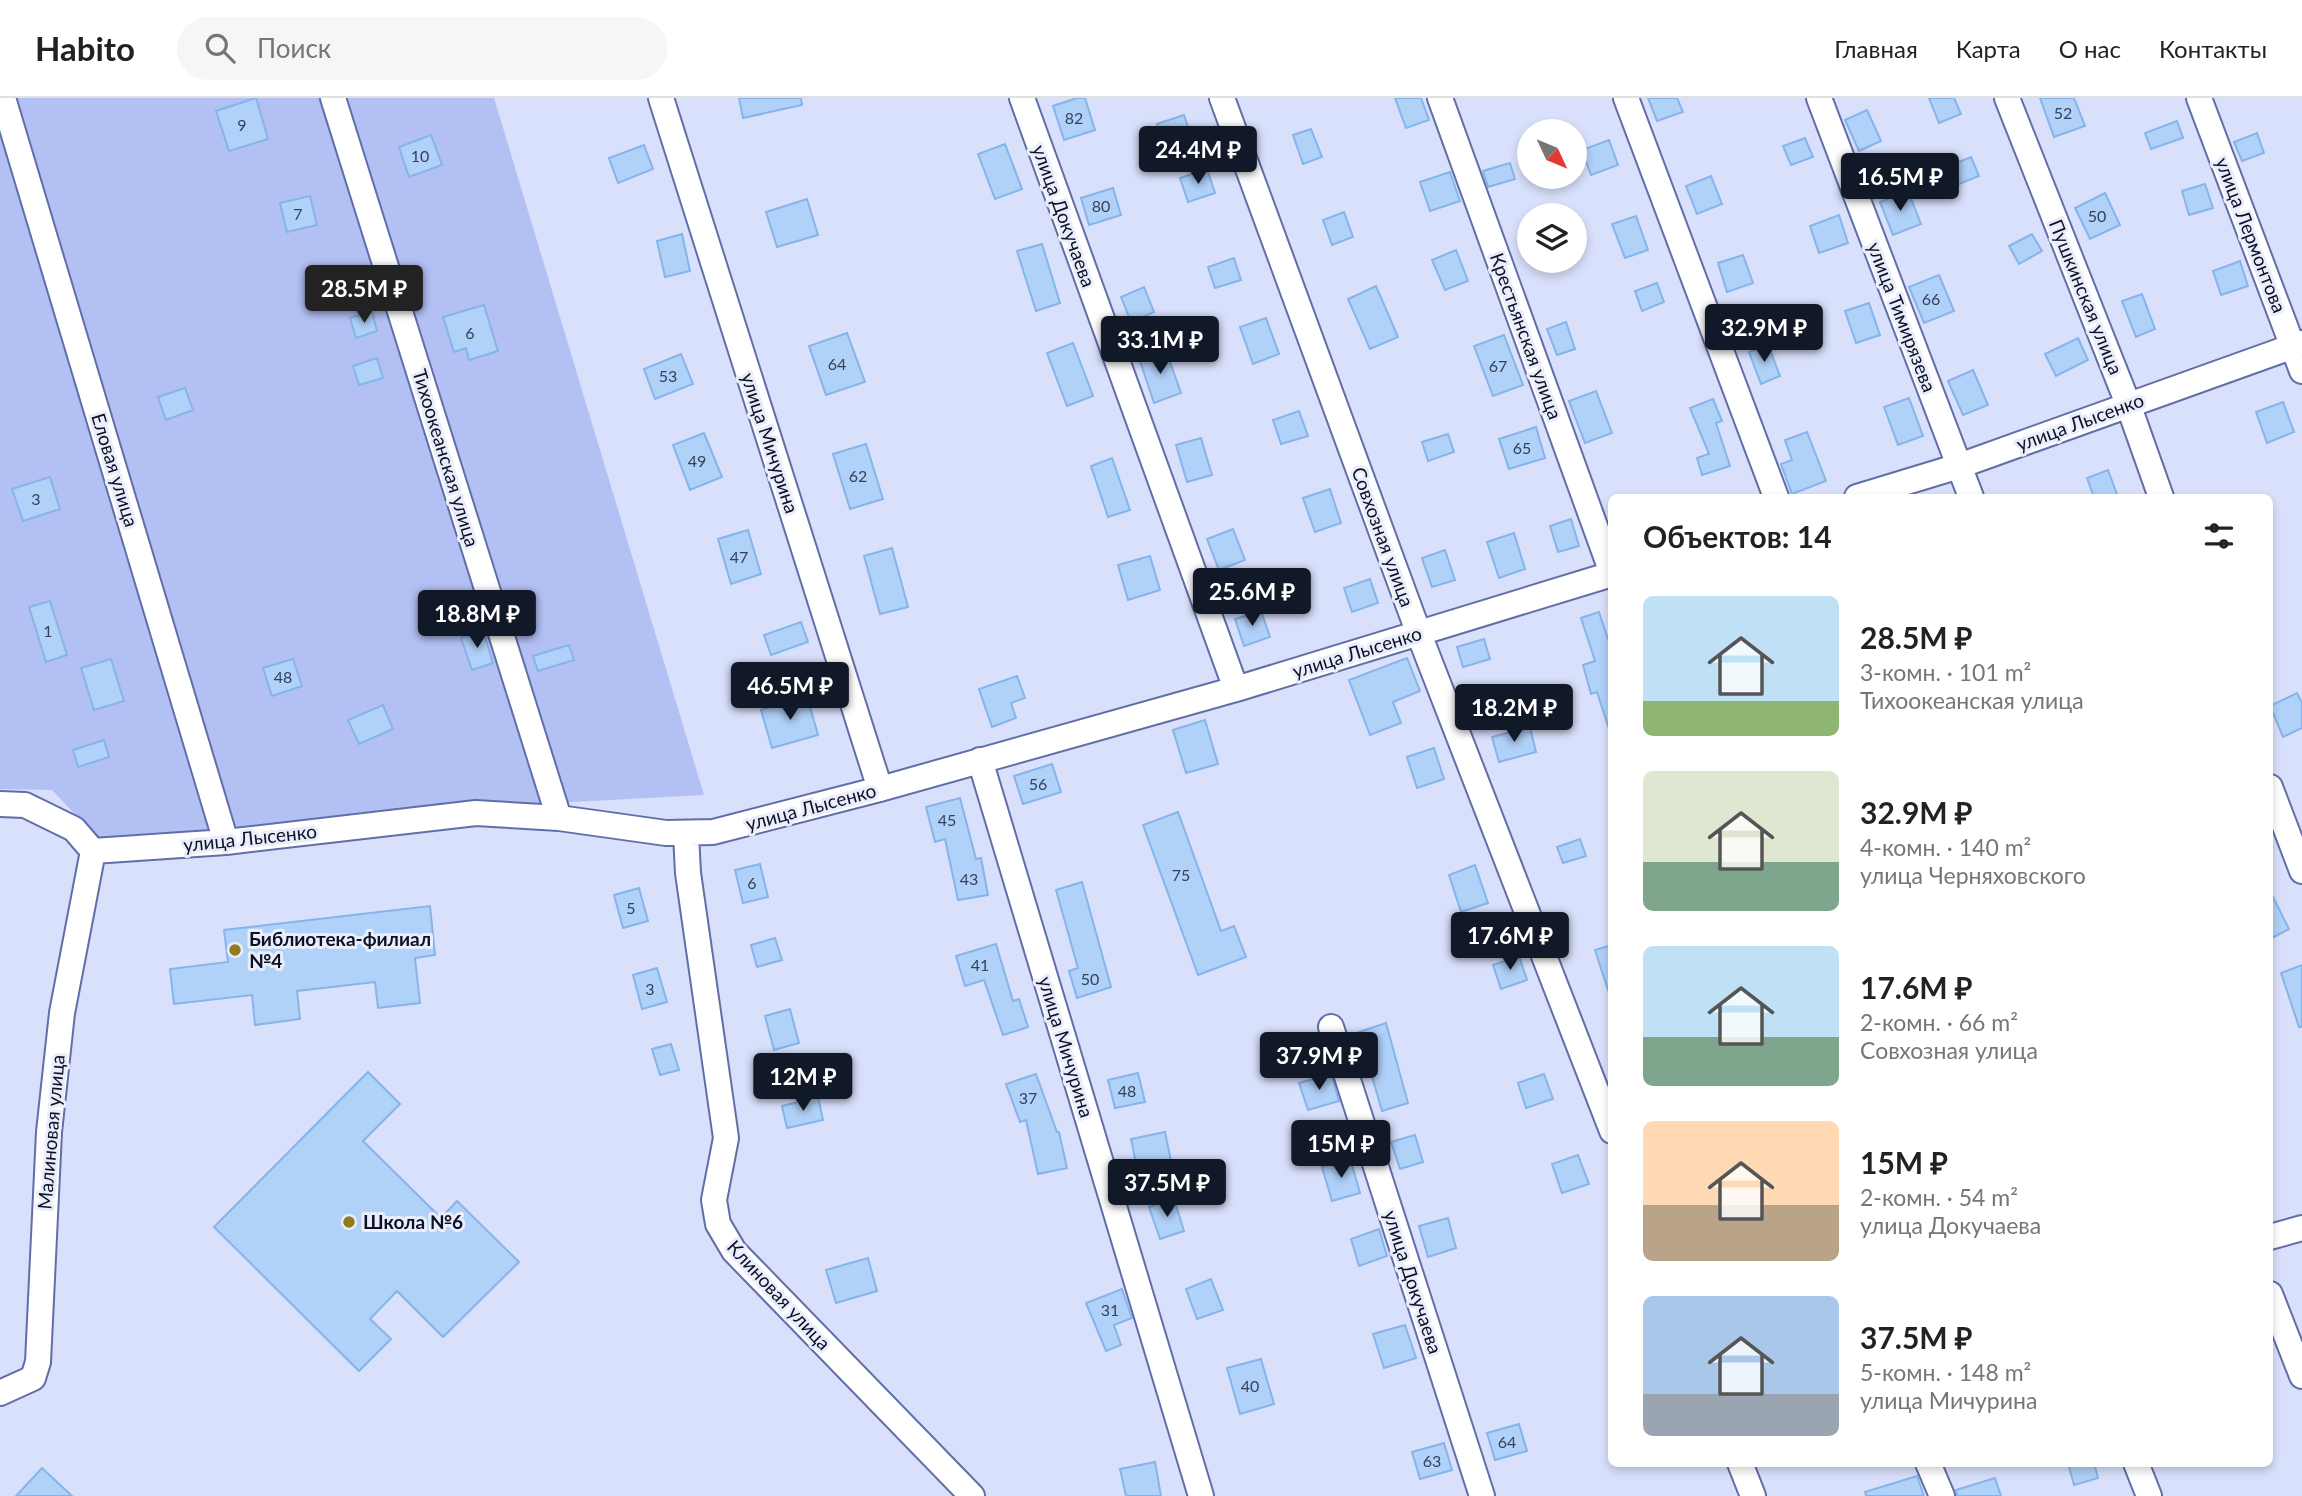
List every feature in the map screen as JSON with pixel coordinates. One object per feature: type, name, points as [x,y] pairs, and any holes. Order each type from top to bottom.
[{"type":"street","name":"Еловая улица","points":[[3,98],[226,842]]},
{"type":"street","name":"Тихоокеанская улица","points":[[333,98],[559,818]]},
{"type":"street","name":"улица Мичурина","points":[[661,98],[880,789]]},
{"type":"street","name":"улица Докучаева","points":[[1021,98],[1236,689]]},
{"type":"street","name":"Совхозная улица","points":[[1222,98],[1419,634],[1608,1121]]},
{"type":"street","name":"Крестьянская улица","points":[[1440,98],[1608,563]]},
{"type":"street","points":[[1626,98],[1775,494]]},
{"type":"street","name":"улица Тимирязева","points":[[1819,98],[1970,494]]},
{"type":"street","name":"Пушкинская улица","points":[[2007,98],[2128,404],[2160,494]]},
{"type":"street","name":"улица Лермонтова","points":[[2199,98],[2297,344],[2302,372]]},
{"type":"street","name":"улица Лысенко","points":[[1867,494],[1959,466],[2297,344]]},
{"type":"street","name":"улица Лысенко","points":[[93,851],[226,842],[476,813],[559,818],[666,834],[713,832],[880,789],[1236,689],[1608,575]]},
{"type":"street","name":"улица Мичурина","points":[[980,760],[1201,1496]]},
{"type":"street","points":[[2273,795],[2302,871]]},
{"type":"street","points":[[0,804],[25,805],[74,829],[93,851]]},
{"type":"street","name":"Клиновая улица","points":[[686,834],[688,873],[726,1138],[714,1200],[718,1224],[734,1251],[972,1496]]},
{"type":"street","name":"Малиновая улица","points":[[0,1393],[33,1378],[38,1362],[49,1132],[62,1013],[93,851]]},
{"type":"street","name":"улица Докучаева","points":[[1331,1027],[1482,1496]]},
{"type":"street","points":[[2273,1236],[2302,1228]]},
{"type":"street","points":[[2273,1302],[2302,1376]]},
{"type":"street","points":[[1741,1467],[1745,1494]]},
{"type":"street","points":[[1930,1467],[1942,1496]]},
{"type":"street","points":[[2138,1467],[2150,1496]]},
{"type":"shaded area","points":[[0,98],[494,98],[704,795],[553,803],[109,850],[52,790],[0,789]]},
{"type":"building","points":[[256,98],[268,139],[229,151],[216,111]]},
{"type":"building","points":[[739,98],[801,98],[802,105],[743,118]]},
{"type":"building","points":[[1085,98],[1095,130],[1064,140],[1053,106]]},
{"type":"building","points":[[1395,98],[1421,98],[1429,120],[1406,128]]},
{"type":"building","points":[[1648,98],[1677,98],[1683,112],[1657,121]]},
{"type":"building","points":[[1929,98],[1954,98],[1961,114],[1939,123]]},
{"type":"building","points":[[2040,98],[2074,98],[2085,126],[2054,137]]},
{"type":"building","points":[[1867,110],[1881,141],[1859,151],[1845,120]]},
{"type":"building","points":[[1184,115],[1192,139],[1165,148],[1157,124]]},
{"type":"building","points":[[2177,121],[2183,138],[2151,149],[2145,133]]},
{"type":"building","points":[[1311,129],[1322,157],[1303,164],[1293,135]]},
{"type":"building","points":[[2257,133],[2264,153],[2242,161],[2234,142]]},
{"type":"building","points":[[431,135],[442,165],[409,177],[399,147]]},
{"type":"building","points":[[1805,138],[1813,157],[1791,165],[1783,146]]},
{"type":"building","points":[[1609,140],[1618,165],[1591,175],[1587,164],[1587,148]]},
{"type":"building","points":[[1005,144],[1022,189],[995,199],[978,154]]},
{"type":"building","points":[[644,145],[653,169],[618,183],[609,158]]},
{"type":"building","points":[[1971,157],[1979,176],[1957,185],[1949,166]]},
{"type":"building","points":[[1510,163],[1515,179],[1488,187],[1483,171]]},
{"type":"building","points":[[1207,169],[1215,193],[1188,202],[1180,178]]},
{"type":"building","points":[[1450,172],[1460,201],[1430,211],[1420,182]]},
{"type":"building","points":[[1711,176],[1722,204],[1697,214],[1686,186]]},
{"type":"building","points":[[2205,184],[2213,208],[2189,215],[2182,191]]},
{"type":"building","points":[[1113,188],[1121,215],[1089,225],[1081,198]]},
{"type":"building","points":[[1908,191],[1921,224],[1893,235],[1880,202]]},
{"type":"building","points":[[2105,193],[2120,225],[2090,239],[2075,208]]},
{"type":"building","points":[[310,196],[317,225],[287,232],[280,203]]},
{"type":"building","points":[[807,199],[818,235],[777,247],[766,212]]},
{"type":"building","points":[[1344,212],[1353,237],[1332,245],[1323,220]]},
{"type":"building","points":[[1839,215],[1848,243],[1819,253],[1810,226]]},
{"type":"building","points":[[1636,216],[1648,250],[1625,258],[1612,224]]},
{"type":"building","points":[[682,234],[690,271],[665,277],[657,241]]},
{"type":"building","points":[[2032,234],[2042,251],[2019,264],[2009,246]]},
{"type":"building","points":[[1042,244],[1060,303],[1036,311],[1017,251]]},
{"type":"building","points":[[1456,250],[1468,281],[1445,290],[1432,260]]},
{"type":"building","points":[[1743,255],[1753,283],[1727,292],[1718,263]]},
{"type":"building","points":[[1234,258],[1241,280],[1215,288],[1208,267]]},
{"type":"building","points":[[2240,261],[2248,286],[2221,295],[2213,271]]},
{"type":"building","points":[[1939,275],[1954,311],[1924,323],[1909,287]]},
{"type":"building","points":[[1657,283],[1664,302],[1642,311],[1635,291]]},
{"type":"building","points":[[1376,286],[1398,337],[1370,349],[1348,299]]},
{"type":"building","points":[[1144,287],[1154,312],[1131,322],[1121,297]]},
{"type":"building","points":[[2142,294],[2155,329],[2136,337],[2122,301]]},
{"type":"building","points":[[1869,303],[1880,335],[1856,343],[1845,311]]},
{"type":"building","points":[[484,305],[498,351],[469,360],[466,348],[454,352],[443,317]]},
{"type":"building","points":[[372,312],[377,331],[356,338],[350,318]]},
{"type":"building","points":[[1266,318],[1279,354],[1253,364],[1240,327]]},
{"type":"building","points":[[1566,322],[1575,349],[1557,355],[1547,329]]},
{"type":"building","points":[[847,333],[865,382],[826,395],[809,346]]},
{"type":"building","points":[[1504,335],[1523,385],[1493,396],[1474,346]]},
{"type":"building","points":[[2078,338],[2088,360],[2056,376],[2045,354]]},
{"type":"building","points":[[1073,343],[1093,396],[1067,406],[1047,353]]},
{"type":"building","points":[[1768,345],[1780,376],[1761,384],[1749,352]]},
{"type":"building","points":[[1165,348],[1181,393],[1154,403],[1139,358]]},
{"type":"building","points":[[681,354],[693,384],[655,399],[644,369]]},
{"type":"building","points":[[377,358],[383,378],[359,385],[353,366]]},
{"type":"building","points":[[1973,370],[1988,405],[1963,415],[1948,381]]},
{"type":"building","points":[[185,388],[193,410],[166,420],[158,397]]},
{"type":"building","points":[[1596,391],[1612,433],[1585,443],[1569,401]]},
{"type":"building","points":[[1909,398],[1923,436],[1898,445],[1884,407]]},
{"type":"building","points":[[1713,399],[1722,421],[1716,423],[1730,466],[1702,475],[1697,458],[1709,454],[1690,408]]},
{"type":"building","points":[[2283,402],[2294,432],[2267,443],[2256,412]]},
{"type":"building","points":[[1299,411],[1308,436],[1281,444],[1273,420]]},
{"type":"building","points":[[1536,427],[1545,458],[1509,469],[1499,439]]},
{"type":"building","points":[[1807,432],[1826,481],[1792,494],[1781,464],[1792,460],[1785,440]]},
{"type":"building","points":[[704,433],[722,477],[690,490],[673,445]]},
{"type":"building","points":[[1448,434],[1454,452],[1428,461],[1422,442]]},
{"type":"building","points":[[1201,438],[1212,475],[1187,482],[1176,445]]},
{"type":"building","points":[[866,444],[883,499],[850,509],[833,454]]},
{"type":"building","points":[[1112,458],[1130,510],[1108,517],[1091,466]]},
{"type":"building","points":[[2108,470],[2117,494],[2093,494],[2087,478]]},
{"type":"building","points":[[50,477],[60,509],[23,521],[12,489]]},
{"type":"building","points":[[1330,489],[1341,523],[1315,532],[1303,498]]},
{"type":"building","points":[[1571,519],[1579,546],[1558,552],[1550,526]]},
{"type":"building","points":[[1233,529],[1245,560],[1219,570],[1207,539]]},
{"type":"building","points":[[748,530],[761,574],[731,584],[718,539]]},
{"type":"building","points":[[1514,533],[1525,569],[1499,578],[1487,542]]},
{"type":"building","points":[[892,548],[908,607],[880,614],[864,556]]},
{"type":"building","points":[[1445,550],[1455,580],[1432,587],[1422,558]]},
{"type":"building","points":[[1150,556],[1160,590],[1128,600],[1118,565]]},
{"type":"building","points":[[1370,579],[1378,603],[1352,612],[1344,588]]},
{"type":"building","points":[[50,601],[67,655],[46,662],[29,607]]},
{"type":"building","points":[[1261,611],[1270,637],[1244,646],[1235,619]]},
{"type":"building","points":[[1599,612],[1608,639],[1608,726],[1597,692],[1591,694],[1583,665],[1595,661],[1581,618]]},
{"type":"building","points":[[801,622],[808,642],[771,655],[764,635]]},
{"type":"building","points":[[483,631],[493,663],[472,670],[461,638]]},
{"type":"building","points":[[1484,639],[1490,659],[1463,667],[1457,647]]},
{"type":"building","points":[[569,645],[574,660],[538,671],[533,656]]},
{"type":"building","points":[[1407,658],[1420,691],[1393,702],[1401,723],[1370,735],[1349,680]]},
{"type":"building","points":[[111,659],[124,701],[94,710],[81,668]]},
{"type":"building","points":[[293,659],[302,686],[272,696],[263,668]]},
{"type":"building","points":[[1017,676],[1025,698],[1011,703],[1016,718],[992,727],[979,689]]},
{"type":"building","points":[[2297,693],[2302,703],[2302,728],[2283,737],[2273,713],[2273,705]]},
{"type":"building","points":[[807,696],[818,735],[772,748],[761,710]]},
{"type":"building","points":[[383,705],[393,729],[359,744],[348,720]]},
{"type":"building","points":[[1205,720],[1218,764],[1186,773],[1173,730]]},
{"type":"building","points":[[1530,727],[1536,752],[1499,762],[1492,737]]},
{"type":"building","points":[[104,740],[109,757],[78,767],[73,750]]},
{"type":"building","points":[[1434,748],[1444,779],[1417,788],[1407,757]]},
{"type":"building","points":[[1052,764],[1061,792],[1023,804],[1014,776]]},
{"type":"building","points":[[960,798],[976,859],[981,858],[988,895],[958,900],[945,839],[935,842],[926,807]]},
{"type":"building","points":[[1178,812],[1221,931],[1234,926],[1246,957],[1198,975],[1143,825]]},
{"type":"building","points":[[1580,839],[1586,856],[1563,863],[1557,847]]},
{"type":"building","points":[[760,864],[768,897],[743,903],[735,870]]},
{"type":"building","points":[[1475,865],[1488,903],[1461,912],[1449,875]]},
{"type":"building","points":[[1082,882],[1111,987],[1077,998],[1069,971],[1078,968],[1056,890]]},
{"type":"building","points":[[639,888],[648,921],[623,928],[614,895]]},
{"type":"building","points":[[2273,897],[2289,929],[2273,937]]},
{"type":"building","points":[[430,906],[435,955],[415,958],[420,1003],[378,1008],[375,982],[297,991],[300,1019],[255,1025],[252,995],[174,1004],[170,969],[228,962],[224,930]]},
{"type":"building","points":[[775,938],[782,960],[757,967],[751,945]]},
{"type":"building","points":[[996,944],[1013,1001],[1019,999],[1028,1027],[1003,1035],[984,980],[965,986],[956,956]]},
{"type":"building","points":[[1608,946],[1608,990],[1595,950]]},
{"type":"building","points":[[1519,956],[1527,980],[1501,989],[1493,965]]},
{"type":"building","points":[[2302,965],[2302,1027],[2299,1027],[2281,973]]},
{"type":"building","points":[[657,968],[667,1002],[642,1009],[633,975]]},
{"type":"building","points":[[790,1009],[799,1043],[774,1050],[765,1016]]},
{"type":"building","points":[[1386,1023],[1408,1103],[1382,1111],[1359,1032]]},
{"type":"building","points":[[671,1044],[679,1070],[660,1075],[652,1049]]},
{"type":"building","name":"Школа №6","points":[[368,1072],[400,1104],[363,1141],[441,1218],[457,1201],[519,1262],[443,1337],[397,1291],[370,1319],[391,1339],[359,1371],[214,1227]]},
{"type":"building","points":[[1138,1073],[1145,1102],[1115,1108],[1108,1080]]},
{"type":"building","points":[[1036,1074],[1059,1132],[1067,1168],[1038,1174],[1026,1120],[1020,1122],[1006,1084]]},
{"type":"building","points":[[1331,1074],[1339,1101],[1308,1110],[1299,1083]]},
{"type":"building","points":[[1544,1074],[1553,1099],[1526,1108],[1518,1083]]},
{"type":"building","points":[[818,1097],[823,1120],[787,1128],[782,1106]]},
{"type":"building","points":[[1165,1132],[1171,1161],[1137,1168],[1131,1139]]},
{"type":"building","points":[[1415,1135],[1423,1162],[1400,1169],[1391,1142]]},
{"type":"building","points":[[1578,1155],[1589,1184],[1562,1193],[1552,1164]]},
{"type":"building","points":[[1350,1158],[1360,1193],[1332,1201],[1322,1167]]},
{"type":"building","points":[[1174,1199],[1184,1231],[1160,1239],[1149,1207]]},
{"type":"building","points":[[1448,1218],[1456,1248],[1428,1257],[1419,1226]]},
{"type":"building","points":[[1379,1229],[1387,1256],[1359,1266],[1351,1239]]},
{"type":"building","points":[[868,1258],[877,1291],[836,1303],[826,1270]]},
{"type":"building","points":[[1211,1279],[1223,1310],[1197,1319],[1186,1289]]},
{"type":"building","points":[[1122,1289],[1132,1318],[1114,1325],[1121,1345],[1106,1351],[1086,1303]]},
{"type":"building","points":[[1405,1325],[1416,1358],[1384,1368],[1373,1334]]},
{"type":"building","points":[[1261,1359],[1274,1404],[1240,1414],[1227,1368]]},
{"type":"building","points":[[1519,1424],[1527,1451],[1495,1460],[1487,1433]]},
{"type":"building","points":[[1444,1443],[1452,1470],[1420,1479],[1412,1452]]},
{"type":"building","points":[[1155,1462],[1161,1496],[1126,1496],[1120,1469]]},
{"type":"building","points":[[2069,1467],[2095,1467],[2098,1478],[2074,1485]]},
{"type":"building","points":[[42,1468],[72,1496],[16,1496]]},
{"type":"building","points":[[1917,1476],[1924,1496],[1866,1496],[1865,1492]]},
{"type":"building","points":[[1995,1478],[2001,1496],[1957,1496],[1956,1490]]},
{"type":"place","name":"Библиотека-филиал №4","points":[[235,950]]},
{"type":"place","name":"Школа №6","points":[[349,1222]]}]
